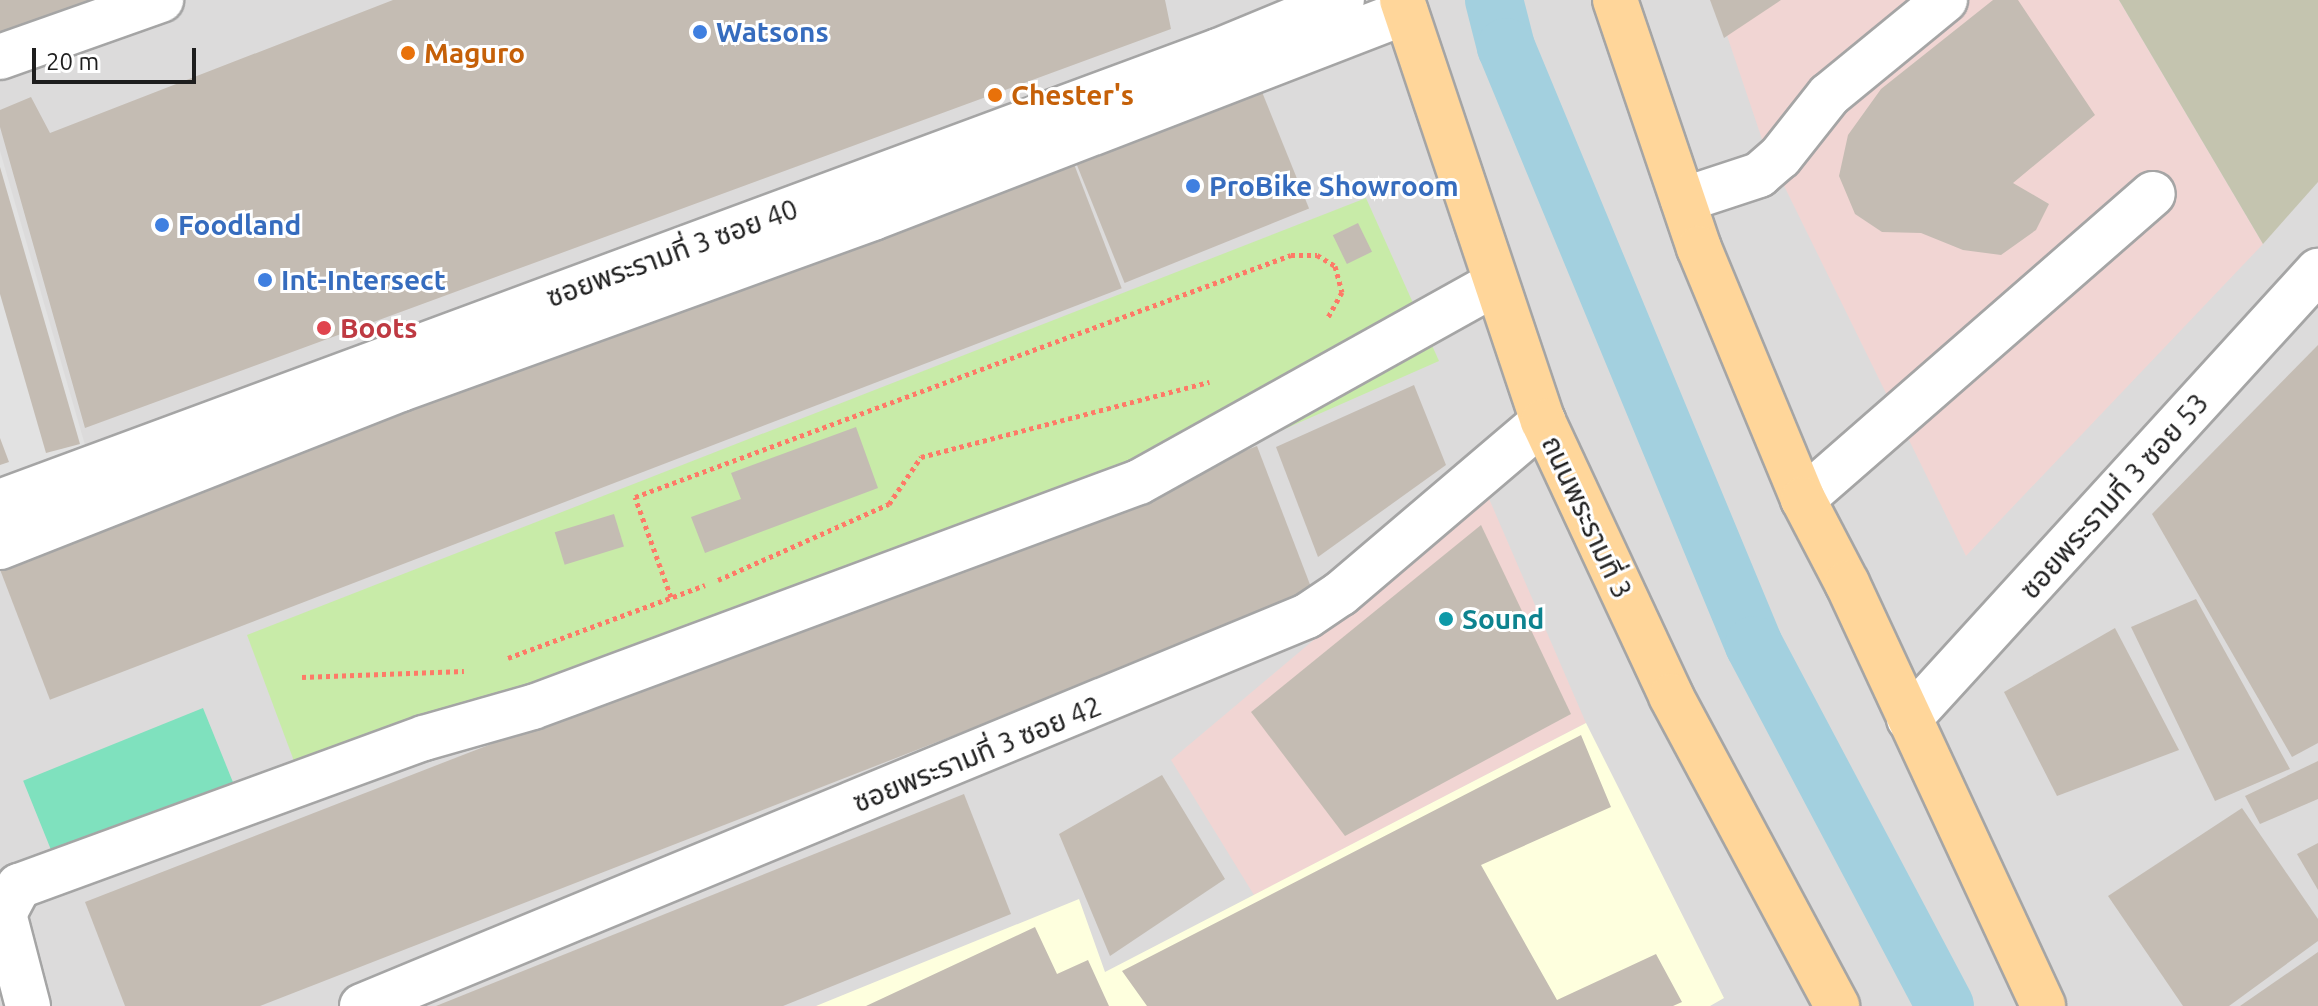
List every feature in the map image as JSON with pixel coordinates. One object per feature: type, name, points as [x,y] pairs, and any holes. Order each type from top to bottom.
[{"type":"main road","points":[[1615,0],[1683,200],[1803,499],[2043,1006]]},
{"type":"main road","name":"ถนนพระรามที่ 3","points":[[1406,4],[1493,285],[1543,421],[1671,696],[1837,1006]]},
{"type":"main road","points":[[1977,864],[2067,1006]]},
{"type":"street","points":[[0,57],[161,0]]},
{"type":"street","name":"ซอยพระรามที่ 3 ซอย 40","points":[[0,502],[1218,51],[1342,0]]},
{"type":"street","points":[[1683,200],[1759,175],[1780,157],[1829,95],[1945,0]]},
{"type":"street","points":[[0,547],[401,389],[873,218],[1406,4]]},
{"type":"street","points":[[1803,499],[2153,194]]},
{"type":"street","name":"ซอยพระรามที่ 3 ซอย 53","points":[[1909,719],[2318,271]]},
{"type":"street","points":[[28,1006],[4,914],[19,886],[424,738],[533,707],[1139,482],[1493,285]]},
{"type":"street","name":"ซอยพระรามที่ 3 ซอย 42","points":[[362,1006],[1307,616],[1340,594],[1543,421]]},
{"type":"path","points":[[671,597],[635,497],[1291,255],[1317,255],[1335,266],[1342,292],[1326,321]]},
{"type":"path","points":[[499,661],[671,597],[889,504],[921,457],[1213,381]]},
{"type":"path","points":[[302,677],[474,670]]},
{"type":"shaded area","points":[[0,0],[2318,0],[2318,1006],[0,1006]]},
{"type":"shaded area","points":[[1715,0],[2119,0],[2263,244],[1966,556],[1764,145]]},
{"type":"shaded area","points":[[2119,0],[2318,0],[2318,182],[2263,244]]},
{"type":"shaded area","points":[[0,151],[85,445],[0,479]]},
{"type":"shaded area","name":"Sound","points":[[1487,494],[1586,723],[1254,895],[1171,760]]},
{"type":"shaded area","points":[[1586,723],[1724,998],[1710,1006],[816,1006],[1079,899],[1105,972]]},
{"type":"green space","points":[[1366,198],[1439,361],[1146,490],[310,804],[247,635]]},
{"type":"green space","points":[[203,708],[234,785],[54,858],[23,781]]},
{"type":"building","points":[[0,0],[97,0],[0,37]]},
{"type":"building","name":"Int-Intersect","points":[[393,0],[1165,0],[1171,29],[85,428],[0,127],[0,110],[31,97],[50,133]]},
{"type":"building","points":[[1710,0],[1781,0],[1724,38]]},
{"type":"building","points":[[1993,0],[2018,0],[2095,115],[2013,183],[2049,204],[2036,230],[2001,255],[1963,250],[1921,233],[1882,232],[1855,214],[1839,176],[1848,135],[1881,89]]},
{"type":"building","name":"ProBike Showroom","points":[[1260,87],[1309,208],[1125,283],[1075,162]]},
{"type":"building","points":[[1069,151],[1122,288],[50,700],[0,570],[0,561]]},
{"type":"building","points":[[0,167],[80,444],[46,453],[0,294]]},
{"type":"building","points":[[1358,223],[1372,252],[1347,264],[1333,235]]},
{"type":"building","points":[[2318,345],[2318,743],[2292,757],[2152,514]]},
{"type":"building","points":[[1414,385],[1446,465],[1318,557],[1276,447]]},
{"type":"building","points":[[856,427],[878,488],[705,553],[691,517],[741,499],[731,473]]},
{"type":"building","points":[[0,438],[9,462],[0,465]]},
{"type":"building","points":[[1257,446],[1314,595],[260,1006],[125,1006],[85,902]]},
{"type":"building","points":[[614,514],[624,547],[565,565],[555,532]]},
{"type":"building","name":"Sound","points":[[1481,525],[1571,714],[1345,836],[1251,712]]},
{"type":"building","points":[[2196,599],[2290,769],[2215,801],[2131,627]]},
{"type":"building","points":[[2115,628],[2179,750],[2057,796],[2004,692]]},
{"type":"building","points":[[1581,735],[1611,807],[1481,865],[1557,1000],[1656,954],[1682,1002],[1673,1006],[1147,1006],[1122,971]]},
{"type":"building","points":[[2318,761],[2318,799],[2260,824],[2245,796]]},
{"type":"building","points":[[1162,775],[1225,879],[1110,956],[1059,834]]},
{"type":"building","points":[[964,794],[1011,914],[783,1006],[436,1006]]},
{"type":"building","points":[[2242,808],[2318,919],[2318,941],[2229,1006],[2183,1006],[2108,896]]},
{"type":"building","points":[[2318,843],[2318,890],[2297,854]]},
{"type":"building","points":[[1035,927],[1057,974],[1088,960],[1109,1006],[866,1006]]},
{"type":"building","points":[[2318,952],[2318,1006],[2240,1006]]},
{"type":"waterway","points":[[1494,0],[1506,47],[1754,645],[1945,1006]]},
{"type":"place","name":"Watsons","points":[[700,32]]},
{"type":"place","name":"Maguro","points":[[408,53]]},
{"type":"place","name":"Chester's","points":[[995,95]]},
{"type":"place","name":"ProBike Showroom","points":[[1193,186]]},
{"type":"place","name":"Foodland","points":[[162,225]]},
{"type":"place","name":"Int-Intersect","points":[[265,280]]},
{"type":"place","name":"Boots","points":[[324,328]]},
{"type":"place","name":"Sound","points":[[1446,619]]}]
